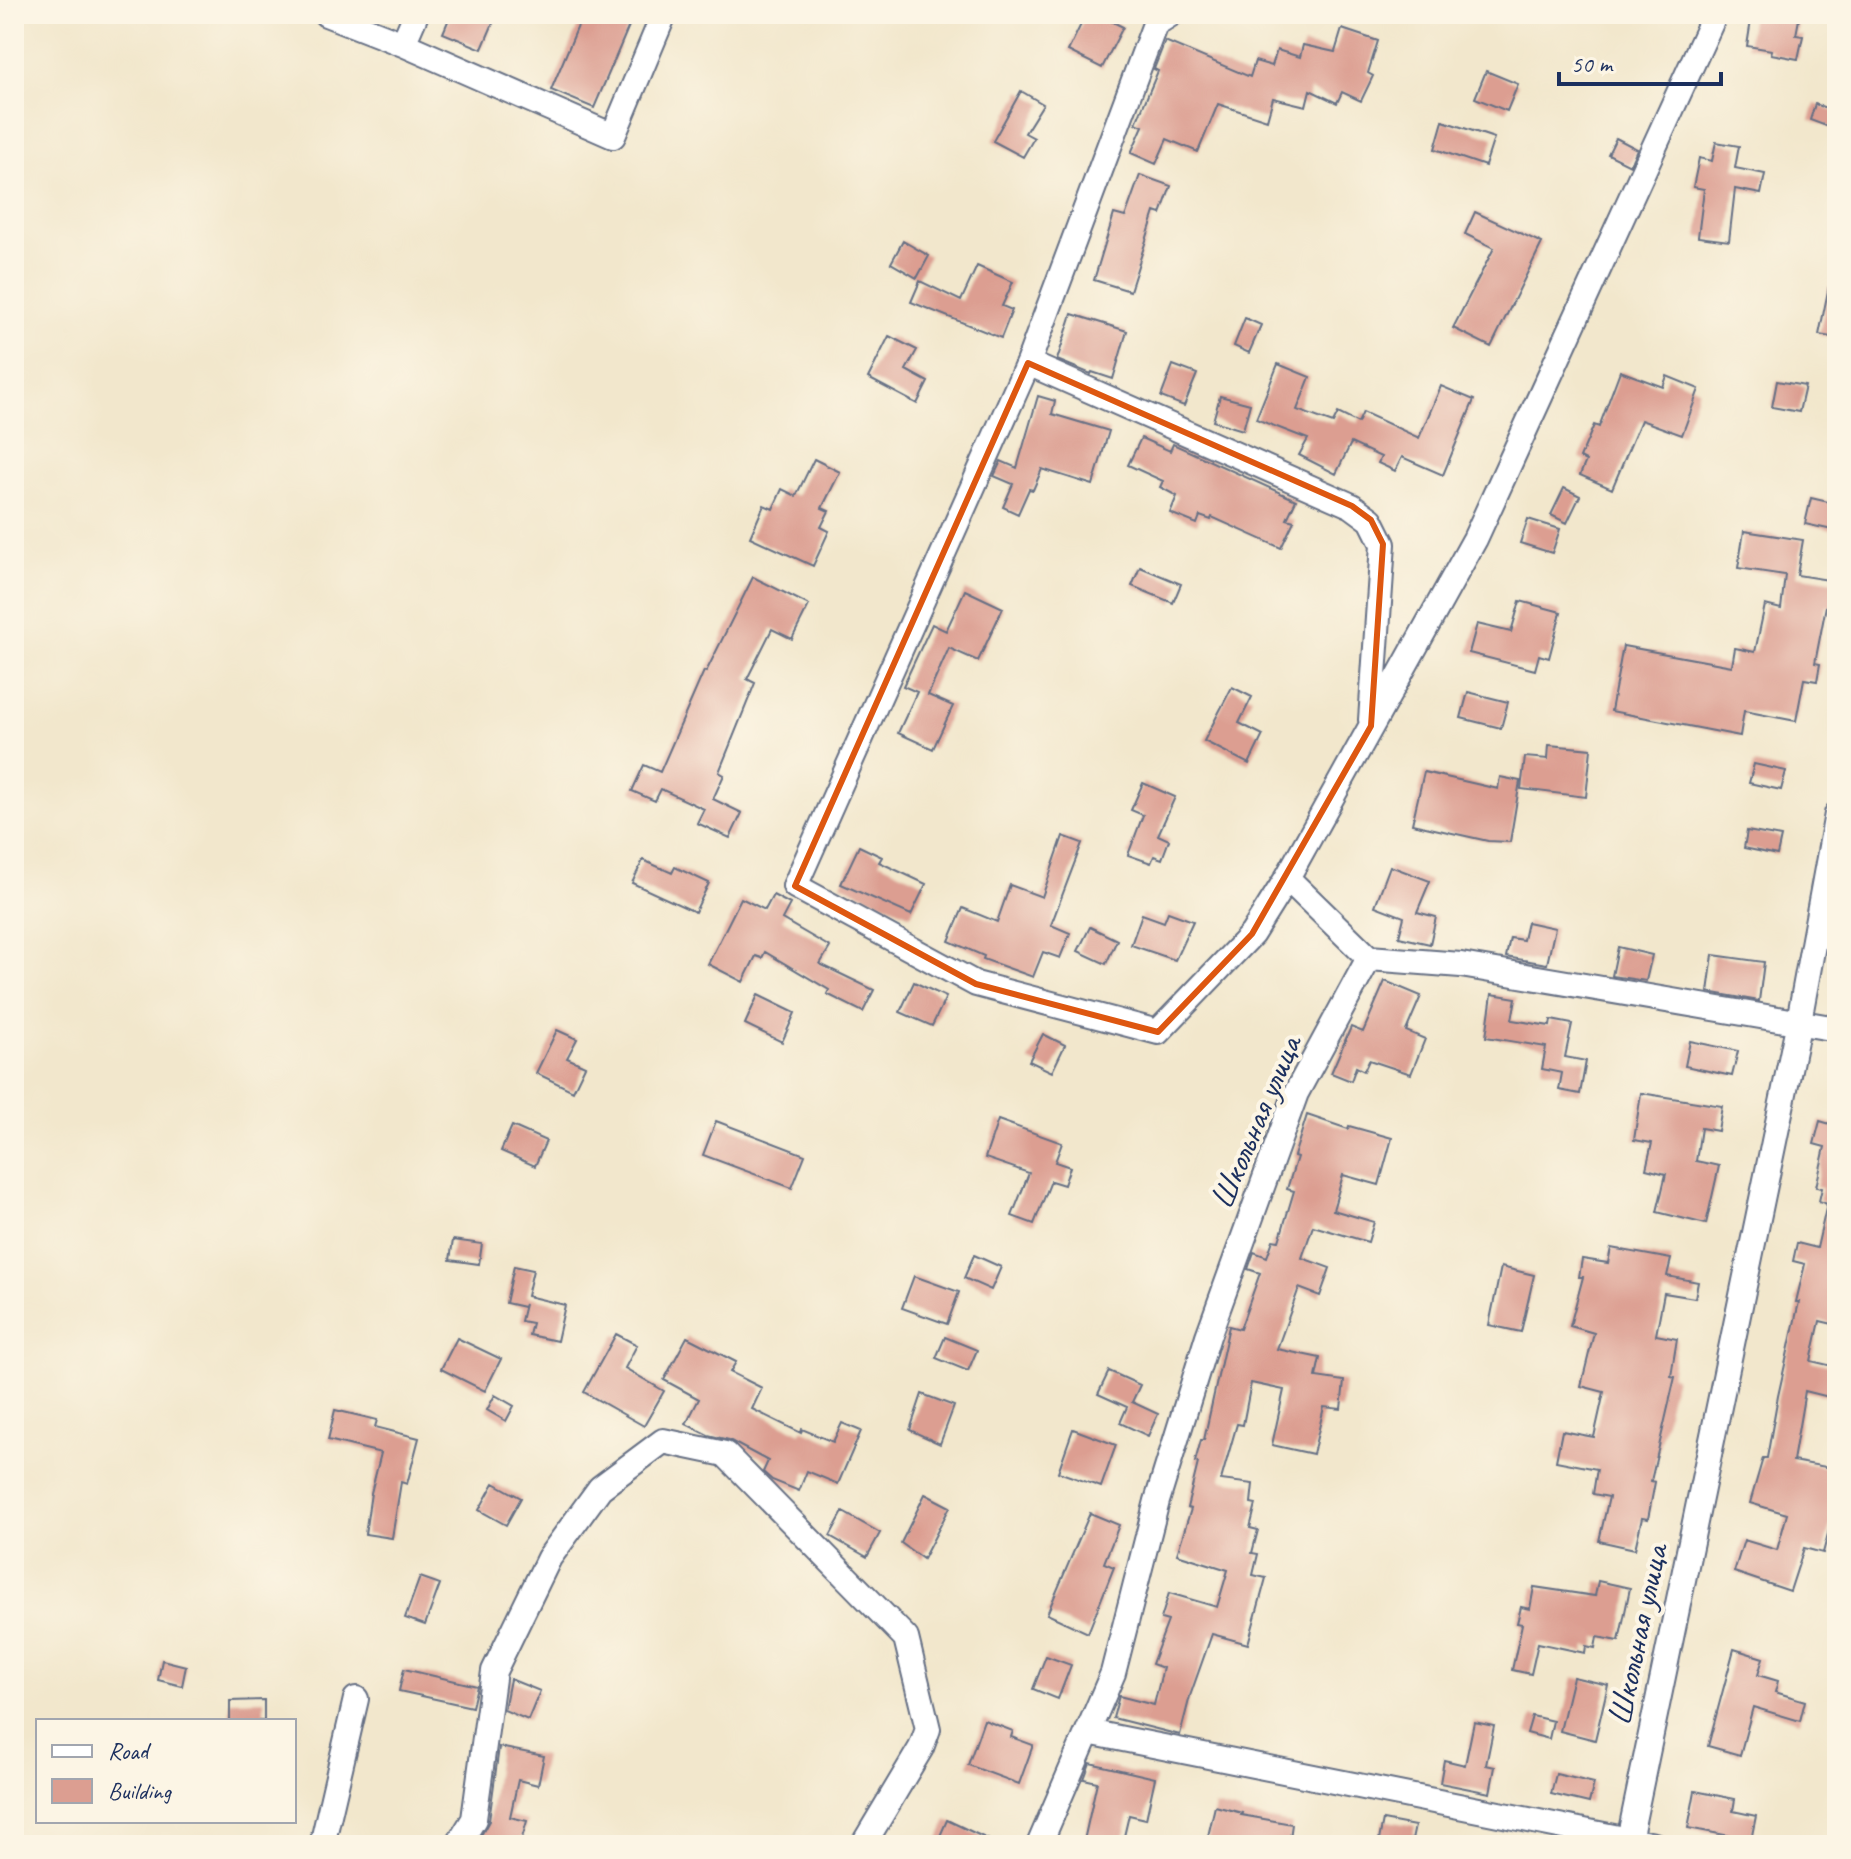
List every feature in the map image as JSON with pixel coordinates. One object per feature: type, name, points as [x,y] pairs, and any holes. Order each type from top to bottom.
[{"type":"street","points":[[326,14],[403,44],[613,136],[664,14]]},
{"type":"street","points":[[403,44],[416,14]]},
{"type":"street","points":[[1171,14],[1155,24],[1028,363],[795,886],[976,984],[1158,1032],[1252,934],[1287,878],[1475,539],[1715,14]]},
{"type":"street","points":[[1028,363],[1352,506],[1371,520],[1383,544],[1371,726]]},
{"type":"street","name":"Школьная улица","points":[[1628,1842],[1799,1021],[1837,814]]},
{"type":"street","points":[[1287,878],[1369,958],[1461,965],[1837,1029]]},
{"type":"street","name":"Школьная улица","points":[[1039,1845],[1113,1673],[1157,1501],[1208,1336],[1296,1093],[1369,958]]},
{"type":"street","points":[[458,1845],[474,1819],[494,1671],[549,1558],[600,1488],[663,1441],[725,1454],[906,1638],[928,1729],[921,1748],[863,1845]]},
{"type":"street","points":[[322,1845],[356,1699]]},
{"type":"street","points":[[1088,1732],[1654,1845]]},
{"type":"highlighted area","points":[[1028,363],[1352,506],[1371,520],[1383,544],[1371,726],[1252,934],[1158,1032],[976,984],[795,886]]},
{"type":"building","points":[[451,14],[497,14],[482,49],[443,33]]},
{"type":"building","points":[[583,14],[634,14],[594,108],[551,90]]},
{"type":"building","points":[[1086,14],[1097,14],[1123,27],[1102,68],[1068,51]]},
{"type":"building","points":[[1752,14],[1800,14],[1796,35],[1803,36],[1798,59],[1747,46]]},
{"type":"building","points":[[1342,29],[1378,41],[1368,73],[1373,76],[1361,101],[1342,92],[1337,103],[1310,90],[1306,106],[1273,98],[1267,120],[1218,104],[1198,152],[1167,139],[1156,164],[1131,153],[1143,126],[1136,123],[1158,71],[1154,69],[1165,41],[1250,77],[1255,61],[1272,66],[1277,50],[1300,57],[1303,45],[1335,52]]},
{"type":"building","points":[[1486,71],[1518,84],[1507,111],[1475,98]]},
{"type":"building","points":[[1021,91],[1043,104],[1025,133],[1034,138],[1023,157],[993,141]]},
{"type":"building","points":[[1815,104],[1837,112],[1837,130],[1810,120]]},
{"type":"building","points":[[1443,121],[1494,138],[1485,166],[1435,149]]},
{"type":"building","points":[[1616,138],[1637,149],[1630,165],[1608,154]]},
{"type":"building","points":[[1716,142],[1739,146],[1735,168],[1765,174],[1761,194],[1735,189],[1729,241],[1698,237],[1704,189],[1693,187],[1699,158],[1712,161]]},
{"type":"building","points":[[1140,175],[1171,186],[1161,214],[1155,212],[1130,291],[1094,280],[1114,214],[1125,217]]},
{"type":"building","points":[[1475,212],[1542,243],[1491,347],[1453,328],[1494,248],[1465,234]]},
{"type":"building","points":[[903,241],[929,256],[917,278],[891,263]]},
{"type":"building","points":[[977,266],[1013,282],[1002,306],[1012,310],[1001,338],[911,302],[920,281],[961,301]]},
{"type":"building","points":[[1829,286],[1837,287],[1837,338],[1819,335]]},
{"type":"building","points":[[1072,314],[1127,331],[1113,379],[1057,360]]},
{"type":"building","points":[[1245,318],[1261,325],[1249,353],[1234,346]]},
{"type":"building","points":[[889,336],[917,350],[906,370],[928,382],[917,404],[868,378]]},
{"type":"building","points":[[1278,364],[1310,377],[1297,410],[1333,423],[1338,413],[1358,423],[1363,412],[1419,438],[1441,386],[1474,400],[1443,475],[1402,457],[1395,471],[1378,463],[1381,457],[1351,443],[1336,474],[1299,455],[1308,439],[1256,419]]},
{"type":"building","points":[[1173,365],[1197,374],[1184,406],[1161,397]]},
{"type":"building","points":[[1620,371],[1663,387],[1667,376],[1699,389],[1682,435],[1641,420],[1612,489],[1580,475],[1586,461],[1580,458],[1594,425],[1599,427]]},
{"type":"building","points":[[1777,381],[1805,386],[1799,412],[1772,407]]},
{"type":"building","points":[[1038,396],[1055,401],[1052,414],[1109,431],[1093,485],[1042,469],[1018,514],[1003,507],[1013,484],[994,476],[1001,461],[1017,468]]},
{"type":"building","points":[[1220,396],[1250,404],[1243,430],[1213,421]]},
{"type":"building","points":[[1141,438],[1170,451],[1173,444],[1296,500],[1287,519],[1294,521],[1281,548],[1212,517],[1211,520],[1200,516],[1197,524],[1170,513],[1177,496],[1160,487],[1163,481],[1128,465]]},
{"type":"building","points":[[814,459],[840,472],[822,508],[829,511],[821,527],[829,531],[813,566],[750,537],[764,505],[773,509],[782,489],[796,496]]},
{"type":"building","points":[[1564,488],[1580,496],[1567,523],[1551,515]]},
{"type":"building","points":[[1811,498],[1837,504],[1837,531],[1805,524]]},
{"type":"building","points":[[1528,519],[1560,529],[1552,553],[1520,543]]},
{"type":"building","points":[[1744,531],[1803,540],[1797,575],[1835,581],[1832,607],[1826,606],[1815,663],[1820,664],[1817,681],[1804,679],[1796,721],[1744,711],[1740,736],[1611,711],[1623,646],[1732,666],[1735,648],[1755,652],[1765,605],[1781,609],[1785,575],[1738,568]]},
{"type":"building","points":[[1140,567],[1181,584],[1173,603],[1132,586]]},
{"type":"building","points":[[753,577],[809,605],[792,639],[772,629],[747,679],[755,683],[719,772],[724,775],[713,799],[742,813],[730,838],[697,823],[704,809],[661,789],[655,801],[632,791],[644,765],[660,772],[704,671]]},
{"type":"building","points":[[965,590],[1003,608],[978,661],[949,648],[928,695],[953,706],[933,749],[898,733],[917,692],[903,686],[932,624],[946,631]]},
{"type":"building","points":[[1520,601],[1561,612],[1549,658],[1539,655],[1535,670],[1469,653],[1477,624],[1511,632]]},
{"type":"building","points":[[1232,687],[1252,697],[1239,723],[1263,735],[1249,764],[1204,741]]},
{"type":"building","points":[[1468,692],[1508,702],[1501,728],[1461,718]]},
{"type":"building","points":[[1549,745],[1591,749],[1586,797],[1521,789],[1525,757],[1548,759]]},
{"type":"building","points":[[1754,764],[1786,771],[1781,790],[1749,783]]},
{"type":"building","points":[[1424,772],[1498,789],[1500,777],[1520,781],[1510,842],[1488,841],[1412,824]]},
{"type":"building","points":[[1143,783],[1175,797],[1158,835],[1169,840],[1162,859],[1154,856],[1151,863],[1128,855],[1143,815],[1131,810]]},
{"type":"building","points":[[1747,831],[1781,837],[1777,855],[1744,848]]},
{"type":"building","points":[[1063,836],[1082,843],[1051,925],[1070,933],[1060,958],[1043,952],[1033,977],[983,959],[984,956],[949,941],[963,908],[997,922],[1010,885],[1042,897]]},
{"type":"building","points":[[859,846],[882,857],[879,862],[926,884],[911,915],[841,884]]},
{"type":"building","points":[[643,860],[672,873],[675,867],[709,883],[695,912],[632,883]]},
{"type":"building","points":[[1390,866],[1430,881],[1417,912],[1436,917],[1430,944],[1399,937],[1404,917],[1375,906]]},
{"type":"building","points":[[773,895],[790,904],[782,919],[830,947],[820,964],[874,990],[863,1012],[827,994],[829,990],[765,952],[762,958],[756,956],[743,982],[708,964],[741,898],[765,910]]},
{"type":"building","points":[[1168,912],[1193,921],[1175,960],[1131,945],[1142,914],[1164,922]]},
{"type":"building","points":[[1527,922],[1555,928],[1547,964],[1506,957],[1510,938],[1523,940]]},
{"type":"building","points":[[1090,927],[1117,940],[1106,964],[1078,951]]},
{"type":"building","points":[[1618,947],[1652,955],[1646,981],[1612,976]]},
{"type":"building","points":[[1713,955],[1764,962],[1759,1001],[1708,992]]},
{"type":"building","points":[[1385,981],[1421,996],[1406,1031],[1425,1039],[1411,1074],[1369,1060],[1364,1071],[1356,1067],[1351,1081],[1331,1073],[1351,1027],[1363,1032]]},
{"type":"building","points":[[914,982],[946,997],[932,1026],[900,1012]]},
{"type":"building","points":[[1492,994],[1516,998],[1512,1020],[1550,1026],[1551,1020],[1572,1024],[1565,1057],[1586,1061],[1580,1094],[1559,1090],[1562,1073],[1542,1069],[1546,1047],[1486,1037]]},
{"type":"building","points":[[758,995],[795,1013],[782,1042],[745,1024]]},
{"type":"building","points":[[557,1030],[577,1039],[567,1058],[585,1066],[573,1091],[536,1073]]},
{"type":"building","points":[[1043,1034],[1065,1045],[1052,1072],[1029,1061]]},
{"type":"building","points":[[1690,1041],[1738,1051],[1732,1076],[1685,1066]]},
{"type":"building","points":[[1641,1093],[1722,1106],[1718,1131],[1701,1128],[1696,1161],[1719,1166],[1706,1224],[1657,1212],[1666,1174],[1646,1169],[1652,1143],[1634,1140]]},
{"type":"building","points":[[1307,1115],[1348,1129],[1349,1126],[1392,1138],[1379,1185],[1343,1175],[1333,1210],[1374,1222],[1368,1242],[1313,1226],[1302,1258],[1330,1268],[1320,1296],[1299,1288],[1277,1349],[1320,1358],[1316,1377],[1344,1381],[1341,1409],[1324,1407],[1313,1454],[1272,1445],[1284,1390],[1251,1383],[1243,1425],[1237,1424],[1221,1480],[1253,1484],[1251,1503],[1256,1504],[1250,1528],[1258,1530],[1252,1553],[1258,1554],[1253,1575],[1266,1578],[1248,1644],[1212,1634],[1180,1735],[1113,1718],[1119,1696],[1154,1705],[1163,1668],[1152,1664],[1168,1621],[1161,1619],[1169,1593],[1217,1607],[1228,1570],[1177,1554],[1191,1509],[1187,1508],[1198,1463],[1195,1462],[1201,1440],[1204,1440],[1229,1326],[1240,1329],[1260,1273],[1248,1269],[1254,1252],[1267,1257],[1273,1240],[1279,1241],[1294,1191],[1287,1189],[1297,1157],[1294,1156]]},
{"type":"building","points":[[998,1120],[1062,1143],[1055,1162],[1070,1167],[1064,1185],[1051,1181],[1034,1224],[1012,1216],[1029,1173],[985,1158]]},
{"type":"building","points":[[716,1121],[805,1155],[792,1188],[703,1155]]},
{"type":"building","points":[[1820,1121],[1837,1126],[1837,1325],[1820,1321],[1811,1361],[1837,1367],[1837,1399],[1805,1391],[1793,1461],[1837,1469],[1837,1516],[1833,1528],[1830,1526],[1823,1553],[1804,1548],[1790,1591],[1734,1572],[1744,1540],[1777,1550],[1787,1514],[1750,1503],[1763,1458],[1767,1458],[1799,1302],[1796,1302],[1805,1264],[1793,1261],[1797,1243],[1817,1248],[1827,1204],[1819,1201],[1822,1188],[1816,1187],[1825,1147],[1814,1144]]},
{"type":"building","points":[[512,1126],[546,1141],[535,1166],[501,1151]]},
{"type":"building","points":[[453,1240],[482,1244],[479,1264],[450,1260]]},
{"type":"building","points":[[1611,1248],[1671,1259],[1667,1276],[1698,1282],[1695,1298],[1664,1293],[1656,1335],[1677,1339],[1671,1376],[1675,1377],[1651,1481],[1655,1482],[1648,1519],[1642,1518],[1635,1549],[1599,1541],[1609,1497],[1593,1494],[1597,1469],[1556,1461],[1562,1431],[1594,1437],[1604,1392],[1581,1386],[1594,1333],[1570,1326],[1583,1277],[1579,1277],[1582,1259],[1608,1263]]},
{"type":"building","points":[[974,1255],[1001,1267],[991,1290],[964,1278]]},
{"type":"building","points":[[514,1266],[533,1270],[527,1296],[565,1305],[557,1341],[529,1335],[532,1323],[521,1321],[525,1304],[524,1307],[506,1303]]},
{"type":"building","points":[[1501,1267],[1534,1275],[1521,1332],[1489,1325]]},
{"type":"building","points":[[914,1276],[959,1292],[947,1324],[902,1308]]},
{"type":"building","points":[[616,1334],[637,1345],[625,1368],[664,1391],[644,1426],[584,1392]]},
{"type":"building","points":[[687,1337],[736,1362],[730,1372],[762,1388],[752,1409],[801,1433],[802,1429],[833,1442],[842,1423],[861,1431],[838,1484],[807,1471],[799,1491],[772,1480],[763,1472],[768,1461],[729,1440],[708,1435],[686,1424],[699,1399],[664,1380]]},
{"type":"building","points":[[945,1337],[977,1350],[968,1371],[936,1358]]},
{"type":"building","points":[[457,1338],[501,1359],[485,1391],[441,1369]]},
{"type":"building","points":[[1109,1371],[1140,1385],[1132,1402],[1158,1414],[1148,1436],[1120,1423],[1127,1407],[1098,1394]]},
{"type":"building","points":[[922,1394],[954,1406],[940,1444],[910,1430]]},
{"type":"building","points":[[495,1395],[514,1406],[506,1421],[487,1410]]},
{"type":"building","points":[[335,1410],[377,1420],[375,1427],[419,1438],[407,1484],[401,1482],[392,1538],[365,1534],[381,1453],[328,1440]]},
{"type":"building","points":[[1073,1429],[1116,1445],[1101,1487],[1058,1472]]},
{"type":"building","points":[[494,1483],[521,1498],[506,1525],[479,1510]]},
{"type":"building","points":[[925,1494],[950,1507],[923,1559],[901,1543]]},
{"type":"building","points":[[843,1512],[880,1533],[867,1557],[830,1536]]},
{"type":"building","points":[[1090,1513],[1119,1525],[1104,1563],[1114,1567],[1088,1633],[1047,1614]]},
{"type":"building","points":[[420,1577],[440,1584],[425,1625],[405,1618]]},
{"type":"building","points":[[1598,1581],[1630,1588],[1619,1641],[1597,1637],[1595,1648],[1586,1646],[1585,1653],[1538,1643],[1531,1674],[1512,1670],[1522,1624],[1517,1623],[1521,1607],[1530,1609],[1534,1587],[1595,1596]]},
{"type":"building","points":[[1734,1649],[1763,1658],[1758,1675],[1778,1681],[1775,1692],[1805,1701],[1800,1721],[1753,1707],[1740,1755],[1708,1746]]},
{"type":"building","points":[[1046,1656],[1071,1665],[1058,1699],[1033,1689]]},
{"type":"building","points":[[162,1660],[186,1666],[182,1686],[158,1680]]},
{"type":"building","points":[[404,1669],[477,1686],[472,1707],[399,1691]]},
{"type":"building","points":[[1573,1677],[1608,1685],[1595,1740],[1560,1731]]},
{"type":"building","points":[[510,1679],[540,1691],[528,1720],[504,1710]]},
{"type":"building","points":[[264,1700],[264,1719],[230,1719],[230,1701]]},
{"type":"building","points":[[1532,1716],[1553,1721],[1549,1739],[1527,1733]]},
{"type":"building","points":[[984,1720],[1013,1731],[1011,1737],[1033,1745],[1019,1784],[968,1765]]},
{"type":"building","points":[[1474,1722],[1494,1726],[1486,1765],[1495,1767],[1490,1793],[1440,1783],[1444,1760],[1465,1765]]},
{"type":"building","points":[[499,1747],[544,1756],[538,1785],[518,1780],[510,1817],[527,1821],[520,1845],[501,1845],[479,1839],[489,1821]]},
{"type":"building","points":[[1090,1763],[1155,1778],[1146,1819],[1129,1815],[1122,1845],[1083,1845],[1097,1782],[1084,1779]]},
{"type":"building","points":[[1556,1774],[1594,1783],[1589,1803],[1551,1794]]},
{"type":"building","points":[[1695,1791],[1735,1799],[1733,1811],[1756,1816],[1751,1840],[1688,1828]]},
{"type":"building","points":[[1215,1806],[1241,1815],[1292,1824],[1289,1845],[1206,1845]]},
{"type":"building","points":[[947,1820],[1000,1845],[936,1845]]},
{"type":"building","points":[[1383,1820],[1415,1826],[1411,1845],[1378,1845]]}]
